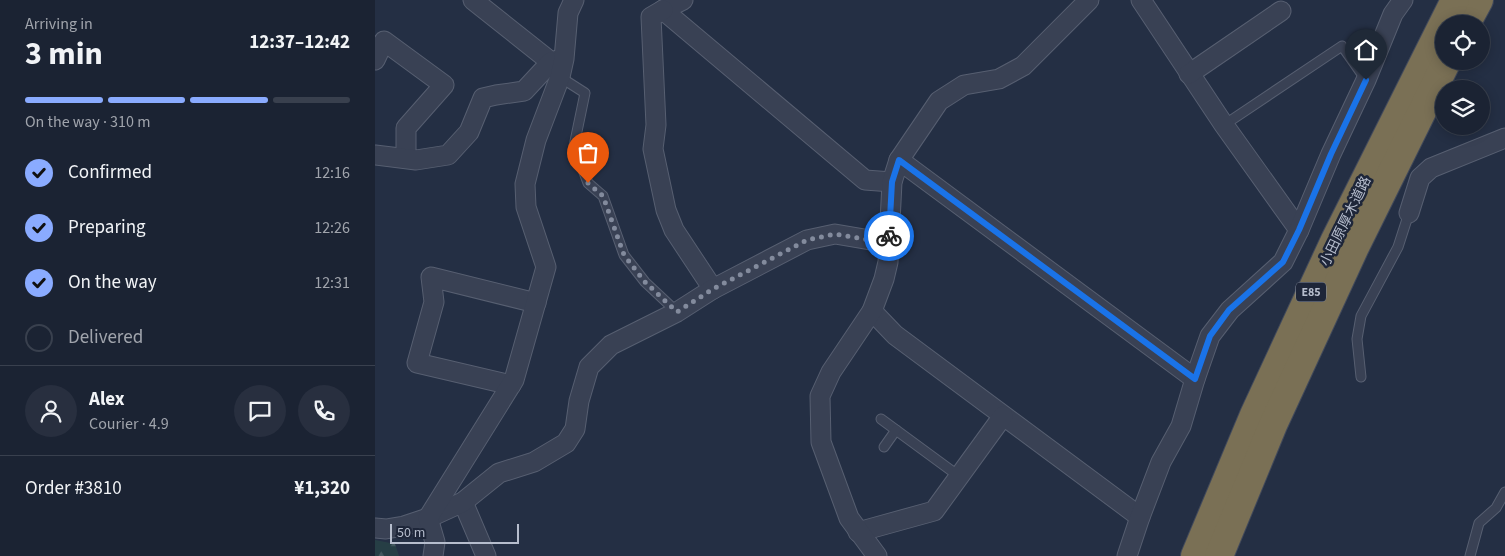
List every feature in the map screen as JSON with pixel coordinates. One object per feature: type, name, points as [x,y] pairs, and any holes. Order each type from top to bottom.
[{"type":"highway","name":"小田原厚木道路","points":[[1195,556],[1254,415],[1335,240],[1455,0]]},
{"type":"highway","points":[[1471,15],[1479,0]]},
{"type":"highway","name":"小田原厚木道路","points":[[1219,556],[1273,425],[1330,300],[1443,70]]},
{"type":"street","points":[[473,0],[558,66]]},
{"type":"street","points":[[683,0],[651,17],[656,125],[653,149],[667,210],[674,230],[713,289]]},
{"type":"street","points":[[877,556],[849,518],[821,442],[820,396],[831,372],[872,311],[884,280],[888,262],[892,182],[899,160],[939,101],[965,85],[999,79],[1023,66],[1089,0]]},
{"type":"street","points":[[1141,0],[1224,125],[1299,230]]},
{"type":"street","points":[[1127,556],[1161,462],[1181,426],[1210,336],[1229,310],[1283,262],[1366,80],[1393,14],[1403,0]]},
{"type":"street","points":[[433,556],[435,542],[428,518],[514,380],[547,267],[526,207],[525,184],[558,66],[568,4]]},
{"type":"street","points":[[663,10],[865,180],[892,182]]},
{"type":"street","points":[[1189,74],[1281,11]]},
{"type":"street","points":[[375,60],[384,40],[444,85],[406,128],[406,158]]},
{"type":"street","points":[[375,155],[416,160],[448,155],[469,132],[483,98],[525,91],[558,66]]},
{"type":"street","points":[[1409,213],[1420,178],[1431,168],[1505,138]]},
{"type":"street","points":[[899,160],[1195,379]]},
{"type":"street","points":[[375,528],[387,529],[404,526],[428,518],[463,502],[499,473],[534,462],[566,443],[575,429],[579,400],[589,367],[611,345],[677,312],[713,289],[807,240],[835,234],[888,243]]},
{"type":"street","points":[[511,385],[417,364],[433,302],[431,277],[536,304]]},
{"type":"street","points":[[872,311],[895,335],[1140,517]]},
{"type":"street","points":[[858,532],[934,511],[1003,416]]},
{"type":"street","points":[[463,502],[486,556]]},
{"type":"lane","points":[[1224,125],[1343,46],[1366,80]]},
{"type":"lane","points":[[558,66],[585,93],[574,146],[588,183],[603,196],[624,255],[645,282],[677,312]]},
{"type":"lane","points":[[1361,377],[1357,340],[1361,316],[1398,247],[1409,213]]},
{"type":"lane","points":[[881,418],[960,477]]},
{"type":"lane","points":[[884,447],[896,430]]},
{"type":"lane","points":[[1470,556],[1479,523],[1496,508],[1505,492]]},
{"type":"green space","points":[[375,540],[395,544],[399,556],[375,556]]},
{"type":"way so far","points":[[588,183],[603,196],[624,255],[645,282],[677,312],[713,289],[807,240],[835,234],[888,243],[889,236]]},
{"type":"route","points":[[889,236],[892,182],[899,160],[1195,379],[1210,336],[1229,310],[1283,262],[1366,80]]}]
